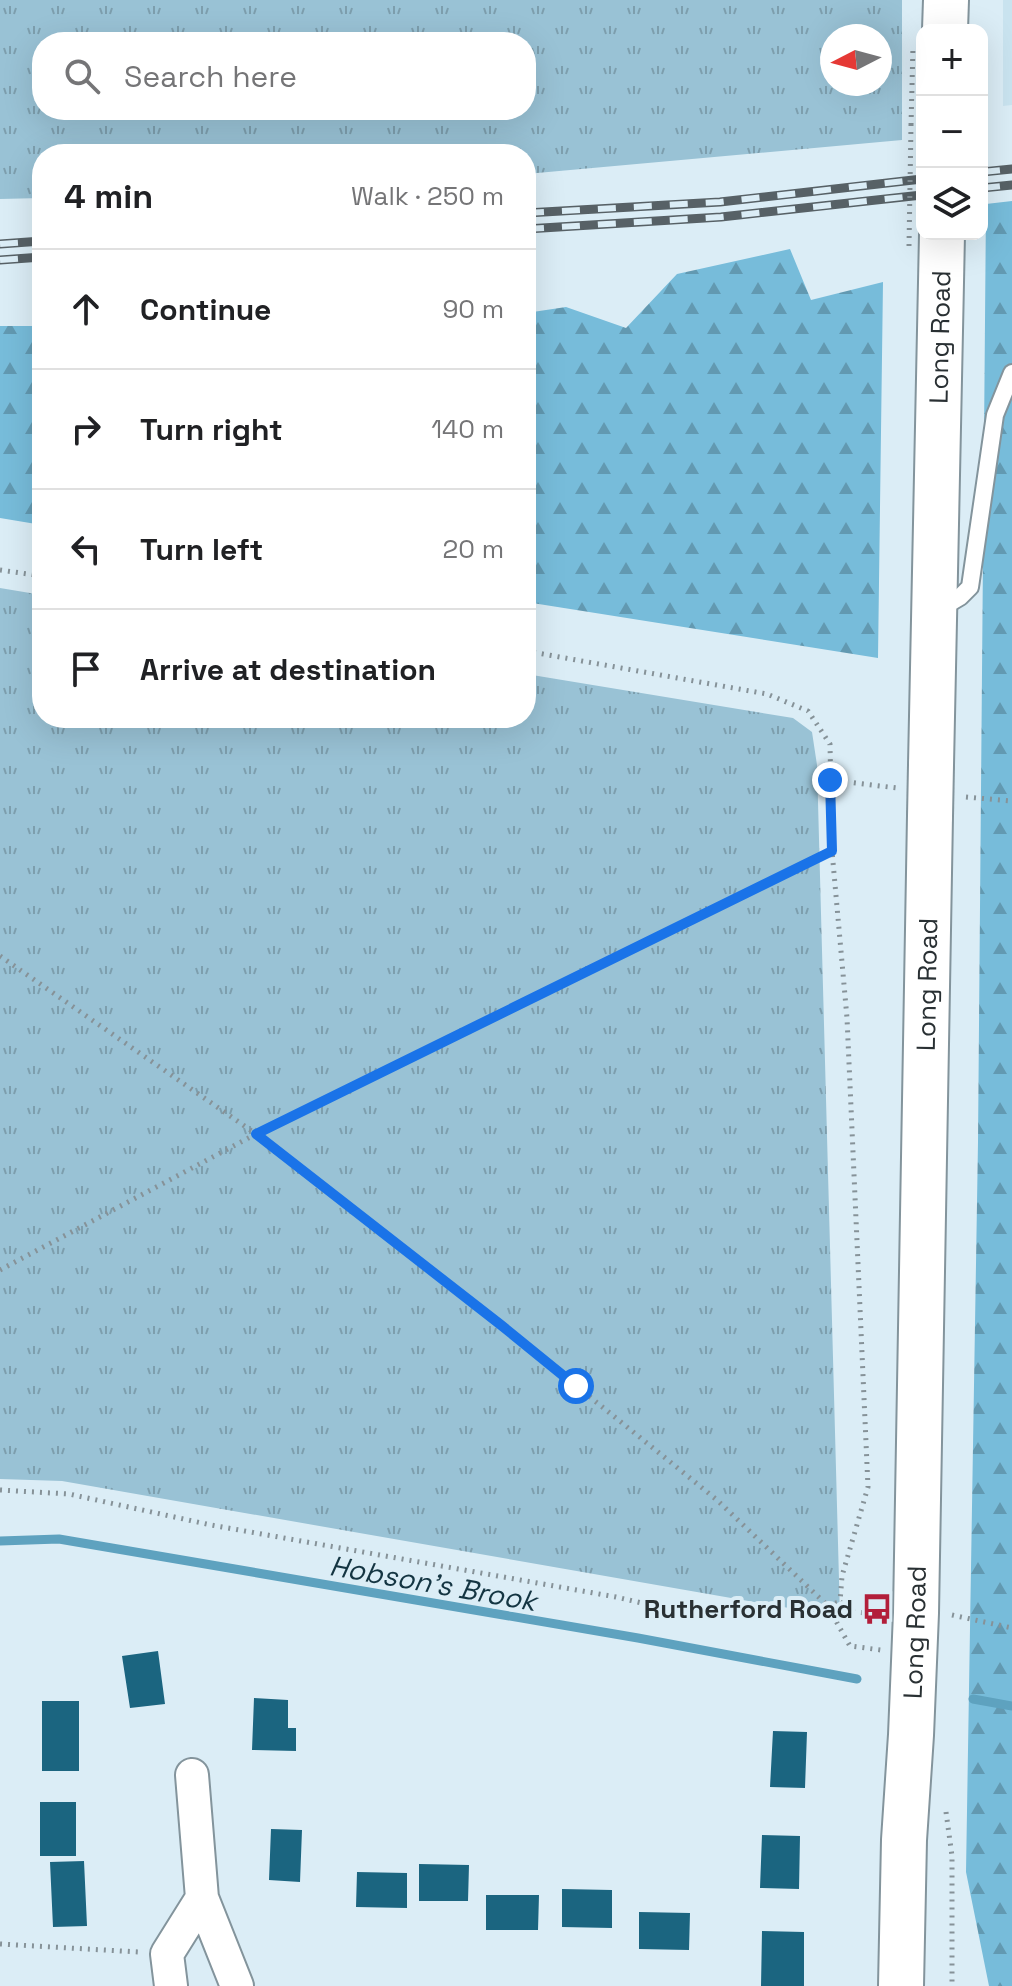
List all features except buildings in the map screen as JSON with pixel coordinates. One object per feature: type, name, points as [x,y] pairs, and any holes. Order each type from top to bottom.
[{"type":"main road","points":[[933,24],[946,0]]},
{"type":"main road","name":"Long Road","points":[[901,1986],[904,1840],[916,1597],[934,632],[931,244]]},
{"type":"main road","name":"Long Road","points":[[911,1735],[922,1986]]},
{"type":"street","points":[[192,1775],[202,1898],[239,1986]]},
{"type":"street","points":[[171,1986],[167,1954],[202,1898]]},
{"type":"lane","points":[[934,632],[970,587],[995,415],[1012,373]]},
{"type":"path","name":"Long Road","points":[[917,96],[911,125],[931,244]]},
{"type":"path","points":[[0,570],[32,575]]},
{"type":"path","points":[[536,653],[767,694],[808,711],[830,744],[832,851],[847,1018],[868,1487],[842,1576],[840,1602]]},
{"type":"path","points":[[0,1270],[256,1134],[832,851]]},
{"type":"path","points":[[0,956],[256,1134],[501,1325],[705,1491],[827,1605],[850,1646],[876,1650]]},
{"type":"path","points":[[0,1490],[69,1494],[211,1525],[616,1597],[685,1613],[782,1615],[840,1602],[854,1612],[878,1614]]},
{"type":"path","points":[[945,1613],[1012,1628]]},
{"type":"path","points":[[946,1806],[952,1856],[952,1986]]},
{"type":"path","points":[[0,1944],[167,1954]]},
{"type":"shaded area","points":[[1003,0],[1012,0],[1012,105],[1003,106]]},
{"type":"green space","points":[[0,0],[902,0],[902,140],[536,173],[536,144],[32,144],[32,198],[0,199]]},
{"type":"green space","points":[[1012,201],[1012,1986],[989,1986],[966,1872],[988,204]]},
{"type":"green space","points":[[790,249],[811,300],[883,282],[878,658],[536,604],[536,312],[566,307],[626,328],[677,274]]},
{"type":"green space","points":[[0,326],[32,326],[32,523],[0,518]]},
{"type":"green space","points":[[0,588],[32,593],[32,728],[536,728],[536,676],[793,718],[812,732],[817,765],[840,1617],[62,1481],[0,1479]]},
{"type":"waterway","name":"Hobson's Brook","points":[[0,1541],[59,1539],[638,1638],[857,1679]]},
{"type":"waterway","name":"Hobson's Brook","points":[[973,1699],[1012,1706]]},
{"type":"railway","points":[[988,171],[1012,169]]},
{"type":"railway","points":[[536,212],[720,202],[916,180]]},
{"type":"railway","points":[[988,187],[1012,185]]},
{"type":"railway","points":[[536,228],[721,217],[916,196]]},
{"type":"railway","points":[[0,244],[32,242]]},
{"type":"railway","points":[[0,260],[32,258]]},
{"type":"place","name":"Rutherford Road","points":[[877,1609]]},
{"type":"route","points":[[576,1386],[256,1134],[832,851],[830,780]]}]
